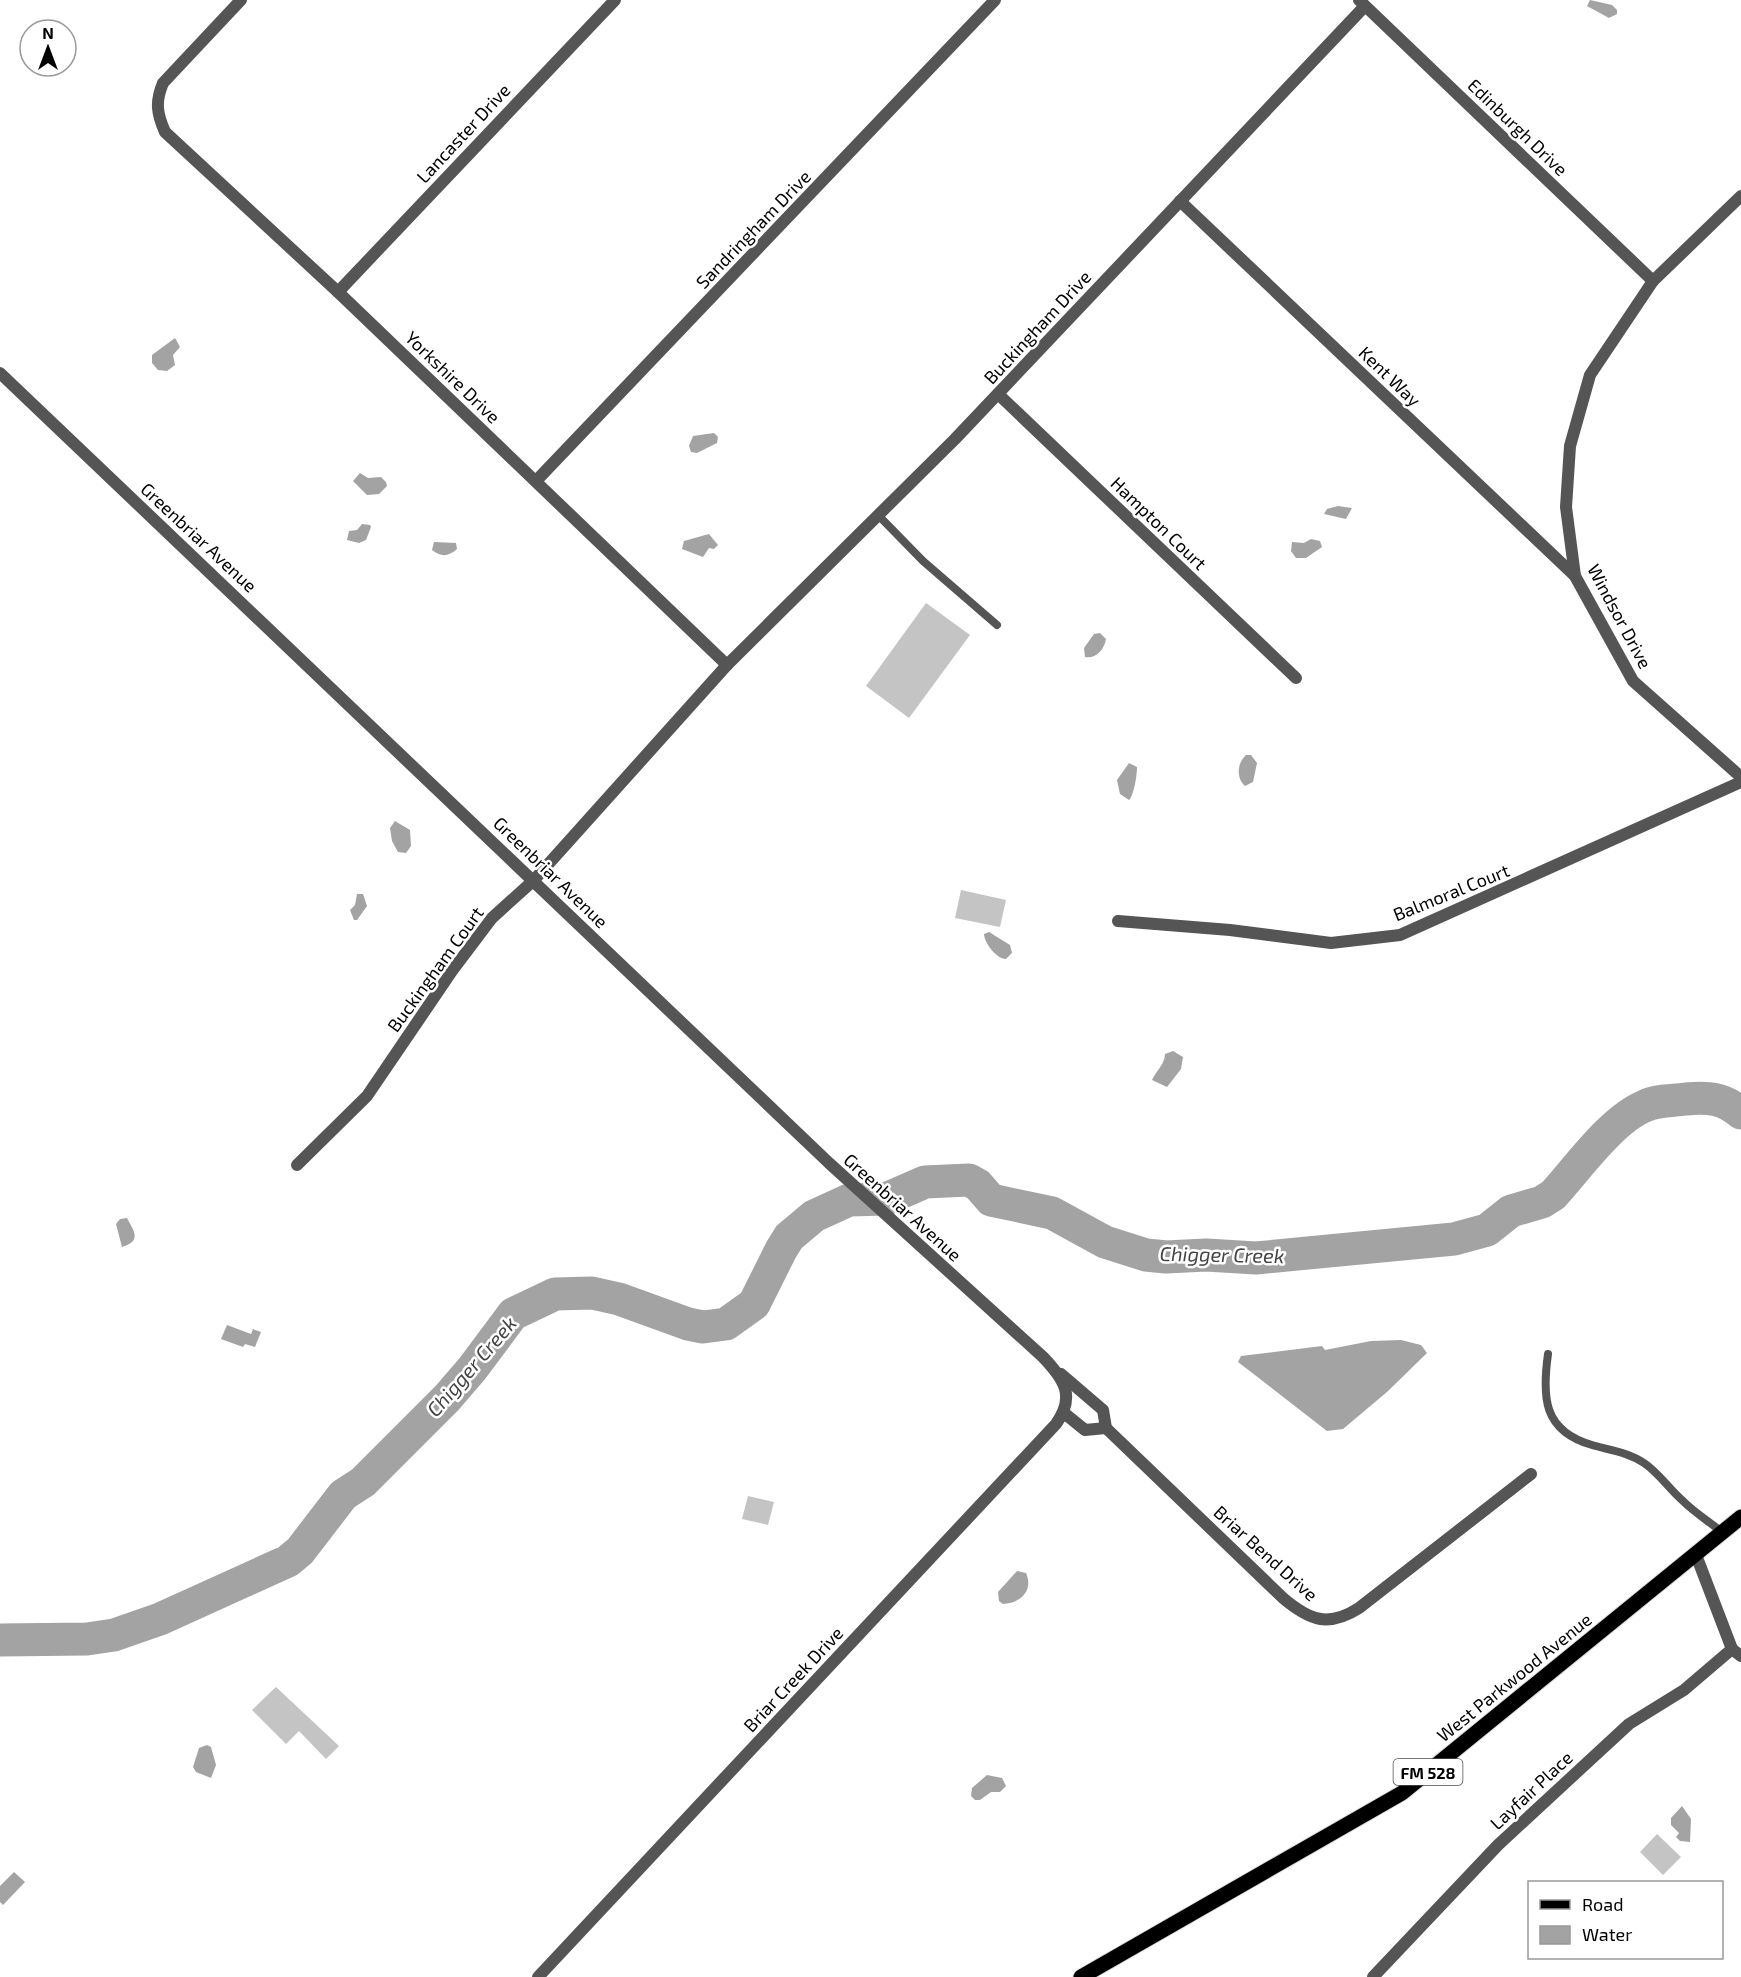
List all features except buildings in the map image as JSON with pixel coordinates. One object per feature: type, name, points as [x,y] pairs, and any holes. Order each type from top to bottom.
[{"type":"main road","name":"West Parkwood Avenue","points":[[1081,1977],[1402,1793],[1741,1517]]},
{"type":"street","name":"Yorkshire Drive","points":[[241,0],[163,83],[157,97],[157,115],[165,132],[338,292],[727,664]]},
{"type":"street","name":"Lancaster Drive","points":[[338,292],[615,0]]},
{"type":"street","name":"Sandringham Drive","points":[[536,482],[995,0]]},
{"type":"street","name":"Buckingham Drive","points":[[727,664],[998,394],[1362,3]]},
{"type":"street","name":"Edinburgh Drive","points":[[1362,3],[1653,280]]},
{"type":"street","name":"Windsor Drive","points":[[1741,196],[1653,280],[1590,375],[1570,446],[1566,507],[1575,576],[1633,681],[1741,777]]},
{"type":"street","name":"Kent Way","points":[[1180,201],[1575,576]]},
{"type":"street","name":"Greenbriar Avenue","points":[[0,373],[829,1163],[1052,1366],[1063,1383],[1066,1407]]},
{"type":"street","name":"Hampton Court","points":[[998,394],[1296,678]]},
{"type":"street","name":"Buckingham Court","points":[[297,1165],[367,1096],[452,971],[492,918],[534,880],[727,664]]},
{"type":"street","name":"Balmoral Court","points":[[1118,921],[1230,930],[1330,943],[1400,934],[1741,782]]},
{"type":"street","name":"Briar Bend Drive","points":[[1052,1366],[1103,1410],[1106,1428],[1283,1598],[1298,1611],[1322,1620],[1346,1616],[1359,1608],[1531,1474]]},
{"type":"street","points":[[1066,1407],[1085,1430],[1106,1428]]},
{"type":"street","name":"Briar Creek Drive","points":[[538,1977],[1066,1407]]},
{"type":"street","name":"Layfair Place","points":[[1373,1977],[1498,1845],[1629,1724],[1684,1690],[1736,1653],[1696,1555]]},
{"type":"lane","points":[[878,515],[923,561],[997,625]]},
{"type":"lane","points":[[1548,1354],[1545,1376],[1546,1395],[1550,1416],[1559,1428],[1572,1438],[1642,1461],[1658,1474],[1684,1503],[1723,1533]]},
{"type":"water","points":[[1590,0],[1612,5],[1617,10],[1617,14],[1609,18],[1587,6]]},
{"type":"water","points":[[175,338],[180,347],[173,355],[175,365],[167,371],[158,370],[152,363],[152,355]]},
{"type":"water","points":[[714,433],[718,437],[717,443],[697,453],[691,452],[689,446],[693,436]]},
{"type":"water","points":[[360,473],[368,478],[381,477],[387,486],[379,494],[367,495],[353,481]]},
{"type":"water","points":[[1338,506],[1352,508],[1346,519],[1324,514],[1327,509]]},
{"type":"water","points":[[362,524],[371,527],[366,540],[359,543],[347,540],[349,531],[357,530]]},
{"type":"water","points":[[709,534],[718,545],[714,549],[709,548],[703,557],[682,549],[684,541]]},
{"type":"water","points":[[1311,539],[1320,541],[1322,547],[1306,558],[1296,558],[1291,551],[1292,542],[1304,543]]},
{"type":"water","points":[[434,542],[456,543],[457,549],[451,554],[441,555],[432,550]]},
{"type":"water","points":[[1100,633],[1106,639],[1103,647],[1093,657],[1085,657],[1084,648],[1094,634]]},
{"type":"water","points":[[1246,755],[1251,755],[1257,763],[1253,782],[1245,786],[1240,779],[1239,770]]},
{"type":"water","points":[[1129,763],[1137,767],[1134,789],[1129,800],[1120,794],[1117,780]]},
{"type":"water","points":[[395,821],[410,830],[411,846],[406,853],[398,852],[392,841],[390,828]]},
{"type":"water","points":[[357,894],[363,894],[367,906],[357,920],[354,920],[350,910],[355,905]]},
{"type":"water","points":[[989,932],[1010,945],[1012,953],[1006,959],[998,956],[988,945],[984,934]]},
{"type":"water","points":[[1173,1051],[1183,1057],[1181,1069],[1167,1087],[1152,1080],[1165,1054]]},
{"type":"water","points":[[127,1218],[135,1235],[132,1242],[122,1247],[116,1224],[120,1219]]},
{"type":"water","points":[[227,1325],[251,1334],[253,1329],[261,1332],[255,1347],[245,1344],[243,1347],[221,1339]]},
{"type":"water","points":[[1401,1340],[1421,1345],[1427,1353],[1387,1392],[1343,1429],[1327,1431],[1238,1362],[1241,1356],[1322,1346],[1325,1350],[1371,1341]]},
{"type":"water","points":[[1017,1571],[1026,1573],[1027,1590],[1015,1601],[1003,1604],[999,1601],[998,1592]]},
{"type":"water","points":[[207,1745],[211,1747],[216,1765],[211,1778],[196,1772],[193,1767],[199,1748]]},
{"type":"water","points":[[987,1775],[1002,1778],[1006,1786],[1000,1792],[991,1792],[980,1800],[975,1800],[971,1796],[972,1788]]},
{"type":"water","points":[[1682,1806],[1691,1819],[1690,1842],[1680,1841],[1676,1837],[1679,1833],[1671,1825],[1671,1818]]},
{"type":"water","points":[[14,1872],[25,1882],[3,1905],[0,1902],[0,1886]]},
{"type":"waterway","name":"Chigger Creek","points":[[0,1640],[87,1639],[114,1635],[160,1619],[288,1561],[300,1551],[343,1495],[363,1482],[447,1398],[513,1314],[555,1294],[592,1293],[619,1299],[688,1324],[703,1327],[726,1324],[754,1304],[789,1237],[814,1216],[849,1200],[886,1199],[925,1182],[969,1180],[978,1185],[991,1200],[1052,1213],[1105,1242],[1146,1255],[1166,1257],[1206,1255],[1256,1258],[1454,1239],[1487,1230],[1511,1211],[1542,1202],[1553,1195],[1608,1133],[1633,1112],[1645,1106],[1665,1101],[1709,1099],[1722,1101],[1741,1113]]}]
